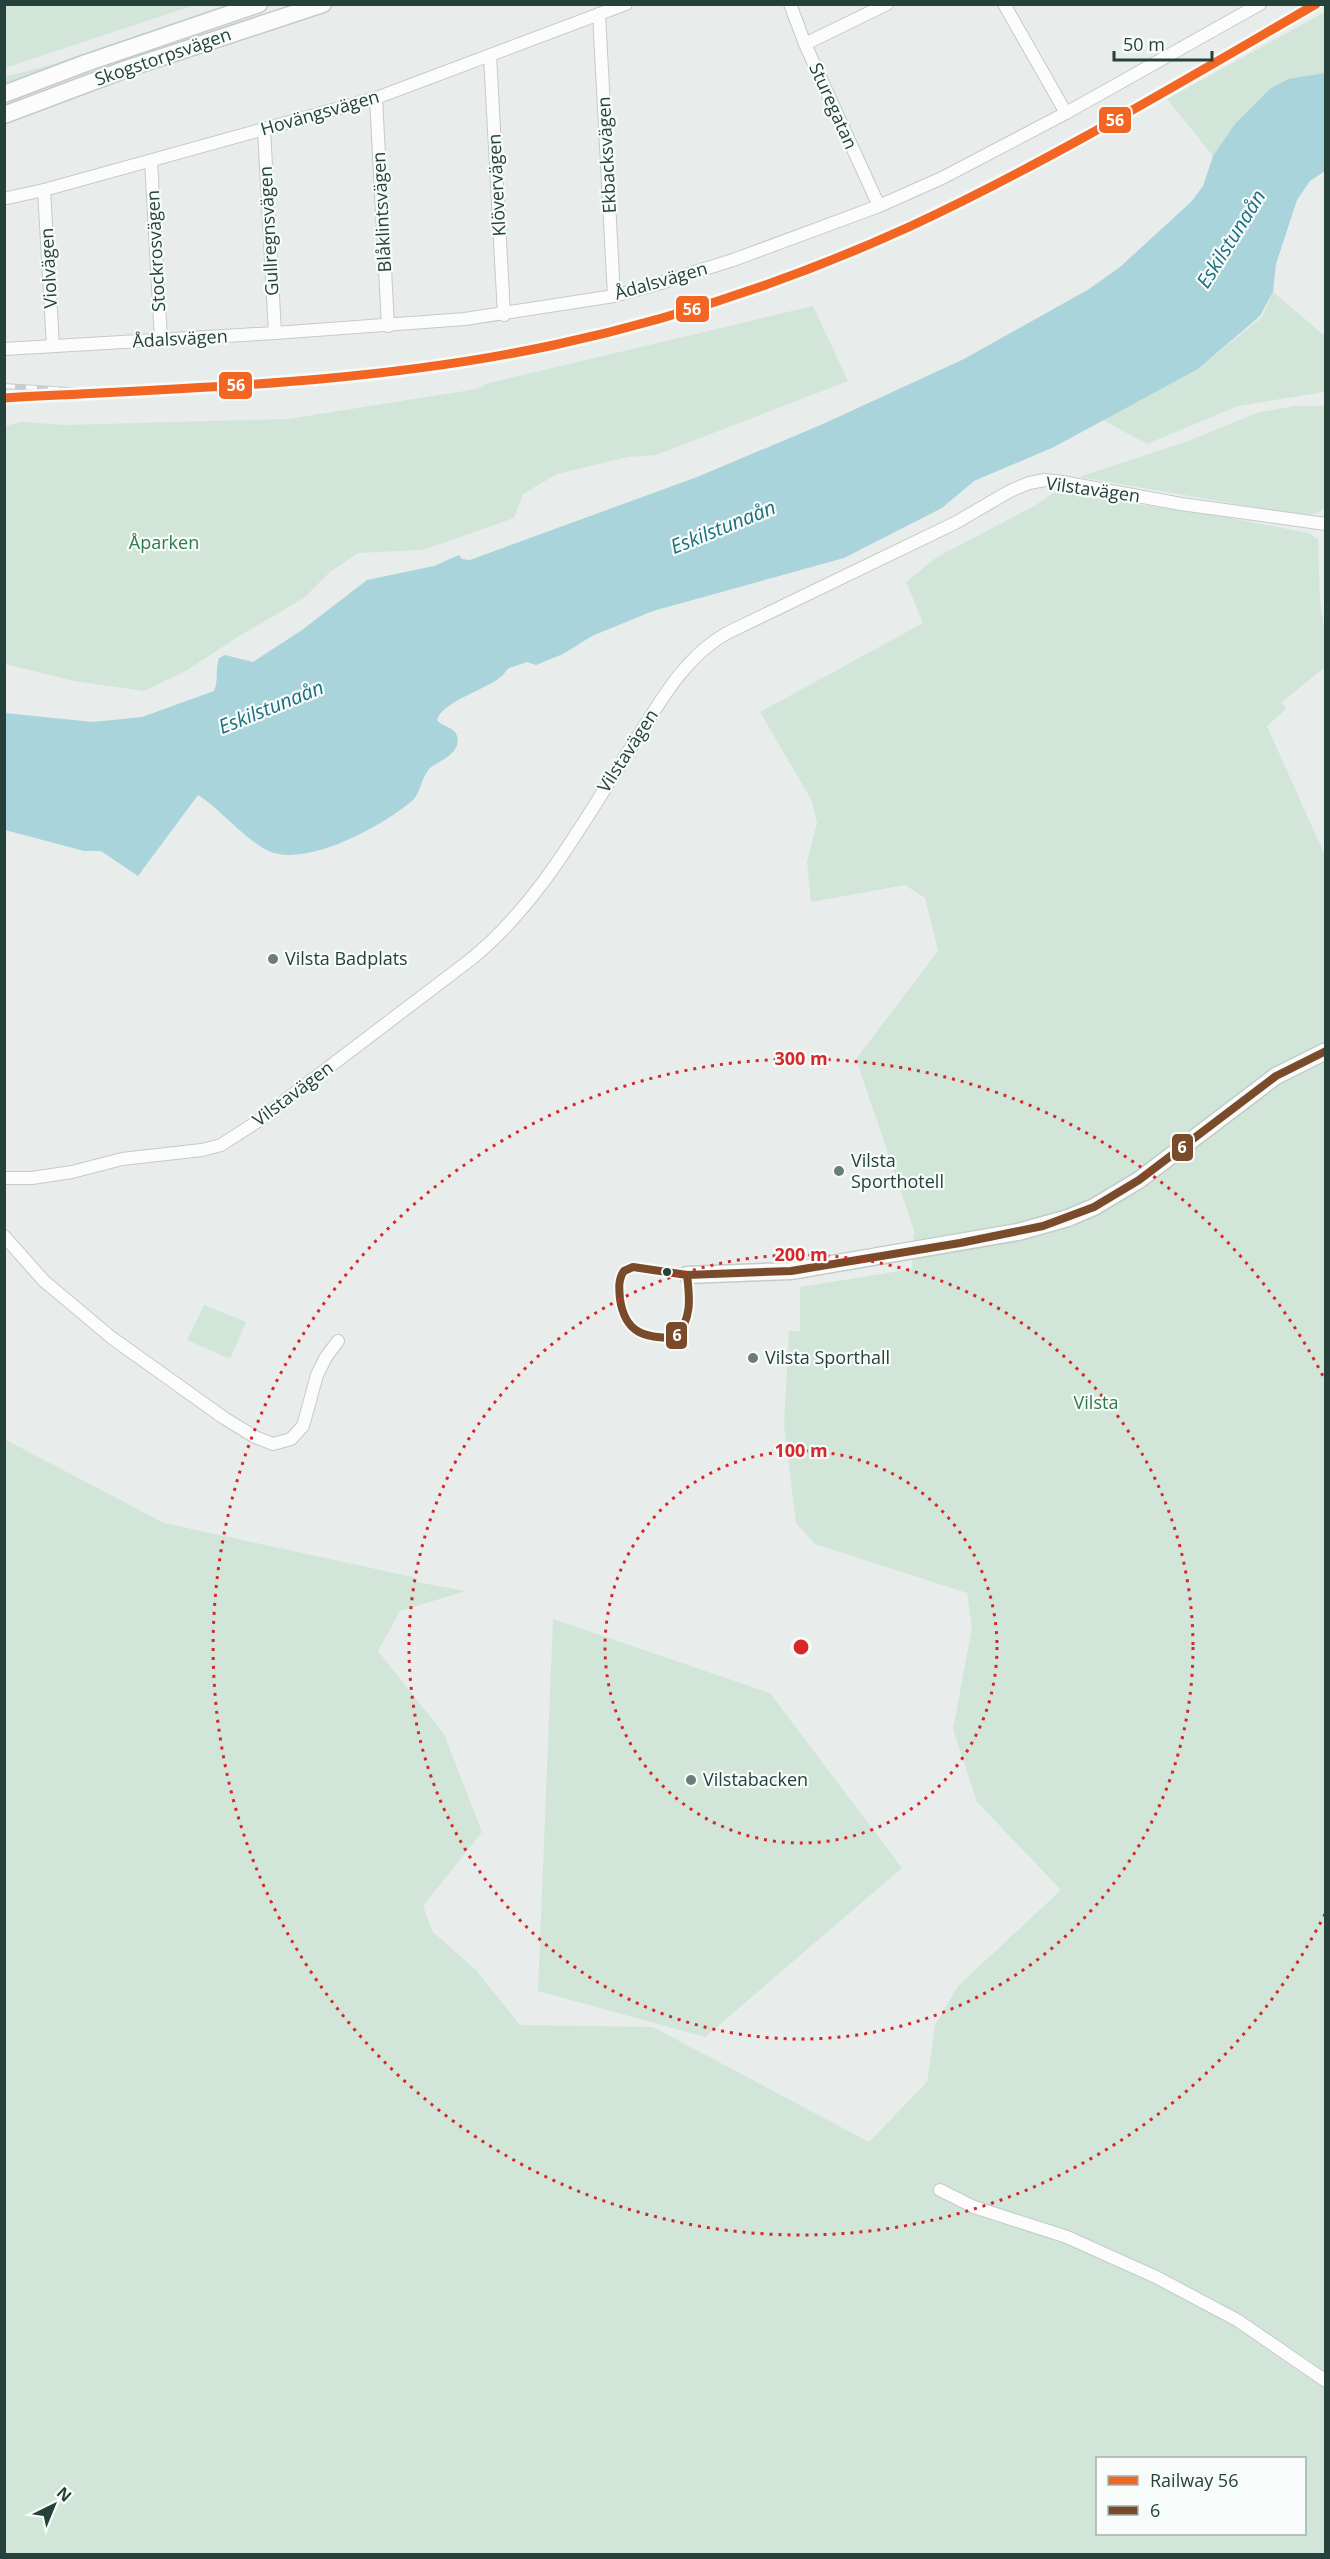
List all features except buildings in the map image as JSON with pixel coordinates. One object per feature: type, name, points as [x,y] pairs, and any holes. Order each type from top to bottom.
[{"type":"street","name":"Skogstorpsvägen","points":[[4,94],[86,63],[260,4]]},
{"type":"street","name":"Skogstorpsvägen","points":[[4,116],[129,68],[322,4]]},
{"type":"street","name":"Hovängsvägen","points":[[7,198],[44,190],[376,98],[626,4]]},
{"type":"street","name":"Sturegatan","points":[[790,4],[805,44],[879,206]]},
{"type":"street","points":[[805,44],[887,4]]},
{"type":"street","points":[[1004,4],[1066,113]]},
{"type":"street","name":"Ådalsvägen","points":[[4,349],[388,326],[504,315],[614,296],[733,260],[879,206],[942,178],[1066,113],[1260,4]]},
{"type":"street","name":"Ekbacksvägen","points":[[599,14],[614,296]]},
{"type":"street","name":"Klövervägen","points":[[490,55],[504,315]]},
{"type":"street","name":"Blåklintsvägen","points":[[376,98],[388,326]]},
{"type":"street","name":"Gullregnsvägen","points":[[264,129],[275,333]]},
{"type":"street","name":"Stockrosvägen","points":[[151,161],[161,340]]},
{"type":"street","name":"Violvägen","points":[[44,190],[52,346]]},
{"type":"street","name":"Vilstavägen","points":[[4,1178],[72,1172],[122,1159],[202,1150],[221,1145],[258,1121],[470,960],[512,921],[556,862],[649,719],[698,652],[727,633],[955,523],[1010,491],[1029,483],[1045,480],[1181,504],[1326,524]]},
{"type":"street","points":[[687,1275],[791,1271],[1018,1232],[1068,1218],[1094,1207],[1139,1180],[1276,1076],[1326,1051]]},
{"type":"street","points":[[4,1236],[51,1287],[112,1338],[224,1418],[255,1437],[273,1444],[291,1439],[303,1426],[316,1375],[338,1341]]},
{"type":"street","points":[[940,2190],[974,2207],[1067,2237],[1156,2277],[1247,2326],[1326,2381]]},
{"type":"green space","points":[[5,4],[195,5],[5,68]]},
{"type":"green space","points":[[226,5],[236,5],[66,62],[5,88],[4,77],[47,66]]},
{"type":"green space","points":[[1325,12],[1325,73],[1288,79],[1234,125],[1213,156],[1167,99]]},
{"type":"green space","points":[[1273,292],[1325,336],[1325,392],[1238,406],[1147,444],[1103,420],[1198,369],[1262,317]]},
{"type":"green space","name":"Åparken","points":[[813,306],[848,381],[656,455],[628,457],[557,474],[523,494],[514,518],[423,550],[358,553],[330,572],[304,598],[186,671],[144,691],[74,681],[5,664],[5,426],[21,422],[66,425],[288,419],[477,389],[489,383]]},
{"type":"green space","points":[[1294,406],[1325,406],[1325,505],[1318,513],[1307,515],[1282,512],[1079,477],[1191,440],[1256,413]]},
{"type":"green space","name":"Vilsta","points":[[1055,492],[1226,517],[1308,533],[1318,539],[1320,602],[1325,633],[1325,667],[1282,702],[1286,709],[1267,726],[1326,858],[1325,2554],[5,2554],[4,1439],[164,1523],[417,1578],[416,1582],[466,1591],[400,1611],[378,1651],[444,1734],[482,1832],[423,1906],[433,1932],[476,1970],[520,2025],[653,2027],[869,2142],[927,2082],[935,2025],[958,1986],[1061,1890],[977,1802],[953,1729],[972,1627],[967,1593],[815,1544],[796,1523],[784,1425],[789,1331],[800,1331],[800,1287],[912,1269],[914,1230],[856,1059],[938,951],[925,898],[905,885],[811,902],[807,862],[817,823],[812,801],[760,712],[923,623],[906,582],[937,557],[1034,506]]},
{"type":"green space","points":[[204,1305],[246,1322],[230,1359],[187,1340]]},
{"type":"green space","name":"Vilstabacken","points":[[553,1619],[770,1693],[902,1868],[705,2037],[538,1991]]},
{"type":"water","name":"Eskilstunaån","points":[[1325,73],[1325,171],[1310,181],[1297,200],[1276,264],[1273,292],[1260,316],[1198,369],[1054,447],[974,481],[942,508],[844,558],[653,611],[592,636],[563,654],[536,665],[527,662],[509,668],[496,680],[456,701],[441,713],[437,720],[456,733],[458,742],[453,752],[429,769],[412,801],[365,831],[327,848],[290,855],[274,853],[255,843],[198,795],[138,876],[101,851],[84,851],[5,830],[5,713],[93,722],[142,717],[214,691],[219,658],[225,655],[253,662],[302,630],[367,580],[434,566],[459,555],[462,559],[470,560],[697,477],[823,424],[964,359],[1089,289],[1120,267],[1192,201],[1203,186],[1213,156],[1234,125],[1270,89],[1288,79]]},
{"type":"railway","points":[[4,386],[102,392]]},
{"type":"rail line","name":"56","points":[[4,398],[211,387],[418,368],[554,345],[691,310],[824,263],[963,201],[1116,119],[1316,4]]},
{"type":"transit line","name":"6","points":[[687,1275],[791,1271],[960,1243],[1043,1226],[1094,1207],[1139,1180],[1276,1076],[1326,1051]]},
{"type":"transit line","name":"6","points":[[633,1267],[687,1275],[689,1300],[687,1316],[681,1331],[675,1338],[645,1335],[631,1326],[626,1319],[620,1299],[619,1284],[624,1271],[633,1267]]},
{"type":"place","name":"Vilsta Badplats","points":[[273,959]]},
{"type":"place","name":"Vilsta Sporthotell","points":[[839,1171]]},
{"type":"place","name":"Vilsta Sporthall","points":[[753,1358]]},
{"type":"place","name":"Vilstabacken","points":[[691,1780]]}]
